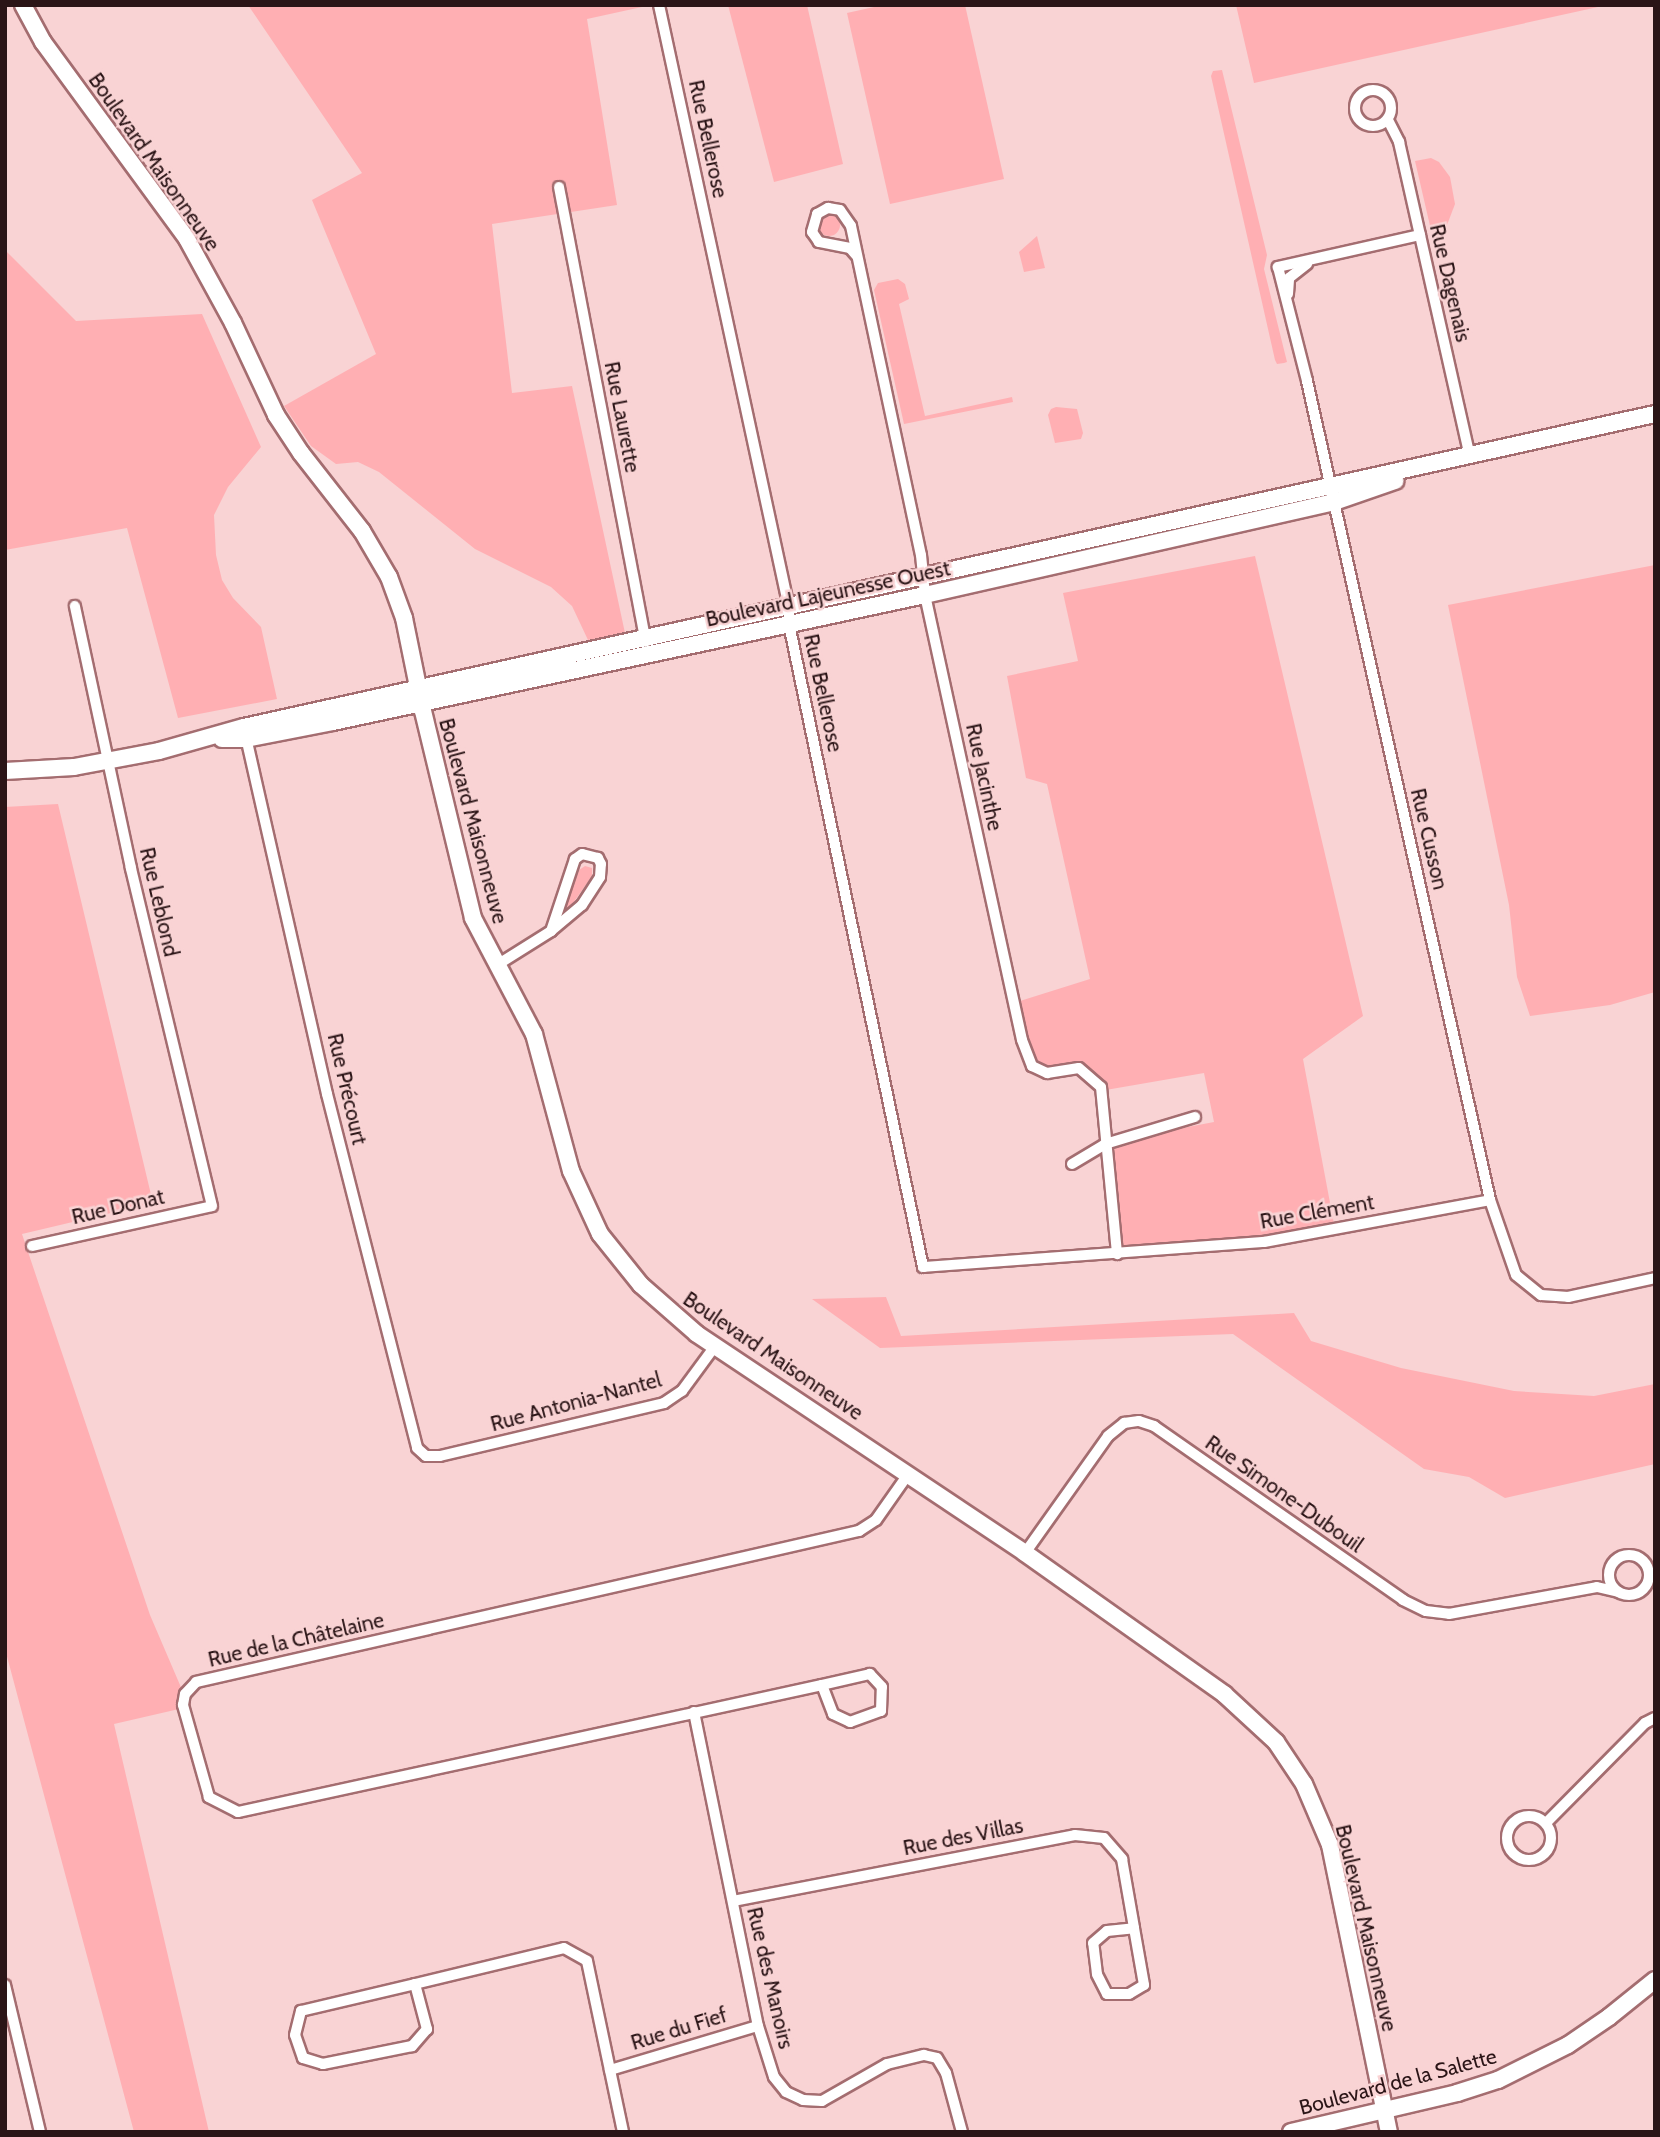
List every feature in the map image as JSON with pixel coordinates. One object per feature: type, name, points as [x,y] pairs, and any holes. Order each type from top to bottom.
[{"type":"street","name":"Boulevard Maisonneuve","points":[[23,5],[43,42],[187,239],[233,323],[276,415],[383,564],[404,618],[470,907],[496,965],[534,1034],[571,1171],[594,1223],[609,1247],[641,1285],[715,1346],[909,1473],[1025,1553],[1237,1703],[1276,1742],[1297,1772],[1330,1845],[1389,2132]]},
{"type":"street","name":"Rue Bellerose","points":[[659,5],[923,1266]]},
{"type":"street","name":"Rue Dagenais","points":[[1388,120],[1399,142],[1470,456]]},
{"type":"street","name":"Rue Laurette","points":[[559,187],[647,648]]},
{"type":"street","name":"Rue Jacinthe","points":[[856,255],[850,248],[819,242],[812,232],[817,214],[834,208],[845,214],[851,226],[926,577],[925,595],[1022,1040],[1032,1066],[1048,1073],[1079,1068],[1101,1087],[1117,1254]]},
{"type":"street","name":"Rue Cusson","points":[[1420,235],[1278,267],[1333,494],[1490,1200]]},
{"type":"street","name":"Boulevard Lajeunesse Ouest","points":[[789,616],[925,595],[1333,494],[1450,460],[1655,414]]},
{"type":"street","name":"Boulevard Lajeunesse Ouest","points":[[5,771],[108,762],[789,616],[926,577],[1333,494]]},
{"type":"street","name":"Rue Leblond","points":[[75,606],[108,762],[212,1206]]},
{"type":"street","name":"Rue Précourt","points":[[245,733],[334,1120],[412,1437],[423,1455]]},
{"type":"street","points":[[496,965],[551,931],[577,909],[596,886],[602,871],[598,858],[588,854],[575,859],[551,931]]},
{"type":"street","points":[[1072,1164],[1106,1143],[1195,1117]]},
{"type":"street","name":"Rue Clément","points":[[923,1266],[1264,1242],[1490,1200]]},
{"type":"street","points":[[1490,1200],[1517,1275],[1541,1295],[1568,1297],[1655,1278]]},
{"type":"street","name":"Rue Donat","points":[[32,1246],[212,1206]]},
{"type":"street","name":"Rue Antonia-Nantel","points":[[423,1455],[440,1456],[664,1403],[682,1391],[715,1346]]},
{"type":"street","name":"Rue Simone-Dubouil","points":[[1025,1553],[1108,1436],[1124,1423],[1139,1421],[1154,1426],[1403,1600],[1426,1611],[1449,1614],[1597,1587],[1632,1595],[1655,1580]]},
{"type":"street","name":"Rue de la Châtelaine","points":[[822,1685],[833,1714],[850,1722],[881,1711],[882,1687],[870,1674],[238,1812],[209,1797],[183,1705],[185,1694],[196,1682],[859,1531],[876,1520],[909,1473]]},
{"type":"street","name":"Rue Simone-Dubouil","points":[[1580,1589],[1595,1583],[1621,1556],[1632,1555],[1655,1564]]},
{"type":"street","points":[[1643,1560],[1649,1575],[1644,1588]]},
{"type":"street","points":[[1609,1569],[1609,1580],[1618,1592]]},
{"type":"street","name":"Rue des Manoirs","points":[[694,1713],[758,2026],[774,2077],[786,2092],[803,2100],[822,2101],[887,2064],[924,2055],[937,2058],[946,2073],[962,2132]]},
{"type":"street","points":[[1546,1823],[1645,1723],[1655,1718]]},
{"type":"street","points":[[1526,1815],[1546,1823],[1551,1842],[1544,1854],[1525,1860],[1513,1854],[1506,1842],[1513,1822],[1526,1815]]},
{"type":"street","name":"Rue des Villas","points":[[733,1901],[1075,1835],[1104,1838],[1122,1859],[1144,1985],[1129,1994],[1107,1994],[1097,1973],[1093,1943],[1107,1931],[1134,1928]]},
{"type":"street","points":[[415,1983],[427,2029],[412,2046],[323,2064],[303,2058],[295,2035],[301,2011],[415,1983],[564,1948],[587,1961],[623,2132]]},
{"type":"street","name":"Boulevard de la Salette","points":[[1291,2132],[1478,2087],[1535,2063],[1589,2032],[1655,1980]]},
{"type":"street","points":[[5,1985],[40,2132]]},
{"type":"street","name":"Rue du Fief","points":[[610,2070],[758,2026]]},
{"type":"street","points":[[5,2043],[18,2040]]},
{"type":"shaded area","points":[[248,5],[651,5],[587,19],[617,205],[492,224],[512,393],[572,386],[625,633],[588,640],[572,606],[551,587],[475,549],[379,472],[358,462],[336,464],[311,446],[284,406],[376,354],[312,200],[362,173]]},
{"type":"shaded area","points":[[728,5],[807,5],[843,164],[774,182]]},
{"type":"shaded area","points":[[883,5],[965,5],[1004,179],[890,204],[847,13]]},
{"type":"shaded area","points":[[1236,5],[1607,5],[1254,83]]},
{"type":"shaded area","points":[[1222,70],[1267,255],[1264,269],[1287,362],[1284,363],[1277,364],[1275,360],[1211,76],[1213,71]]},
{"type":"shaded area","points":[[1431,158],[1439,162],[1450,177],[1455,204],[1447,225],[1431,230],[1415,161]]},
{"type":"shaded area","points":[[829,214],[837,217],[840,225],[837,233],[829,236],[821,233],[818,225],[821,217]]},
{"type":"shaded area","points":[[1037,236],[1045,268],[1024,272],[1019,252]]},
{"type":"shaded area","points":[[5,250],[76,321],[202,314],[261,447],[228,487],[214,515],[216,555],[222,580],[233,598],[261,627],[277,699],[178,718],[127,528],[5,550]]},
{"type":"shaded area","points":[[898,279],[905,284],[909,299],[899,304],[925,416],[1012,397],[1013,402],[904,424],[874,290],[878,283]]},
{"type":"shaded area","points":[[1051,409],[1077,409],[1083,433],[1081,439],[1055,443],[1048,415]]},
{"type":"shaded area","points":[[1255,556],[1363,1016],[1303,1059],[1334,1224],[1268,1242],[1117,1254],[1109,1142],[1214,1122],[1204,1073],[1100,1091],[1077,1068],[1033,1066],[1014,1003],[1090,979],[1047,784],[1026,778],[1007,676],[1078,661],[1063,593]]},
{"type":"shaded area","points":[[1655,565],[1655,992],[1610,1005],[1530,1016],[1517,977],[1509,905],[1448,605]]},
{"type":"shaded area","points":[[58,804],[153,1203],[22,1234],[150,1615],[183,1692],[179,1709],[114,1724],[209,2132],[134,2132],[5,1649],[5,807]]},
{"type":"shaded area","points":[[585,866],[592,868],[592,876],[569,909],[565,909],[579,870]]},
{"type":"shaded area","points":[[886,1297],[901,1336],[1294,1313],[1311,1341],[1401,1368],[1514,1391],[1594,1396],[1655,1384],[1655,1464],[1505,1498],[1469,1477],[1424,1469],[1233,1334],[880,1348],[812,1299]]}]
